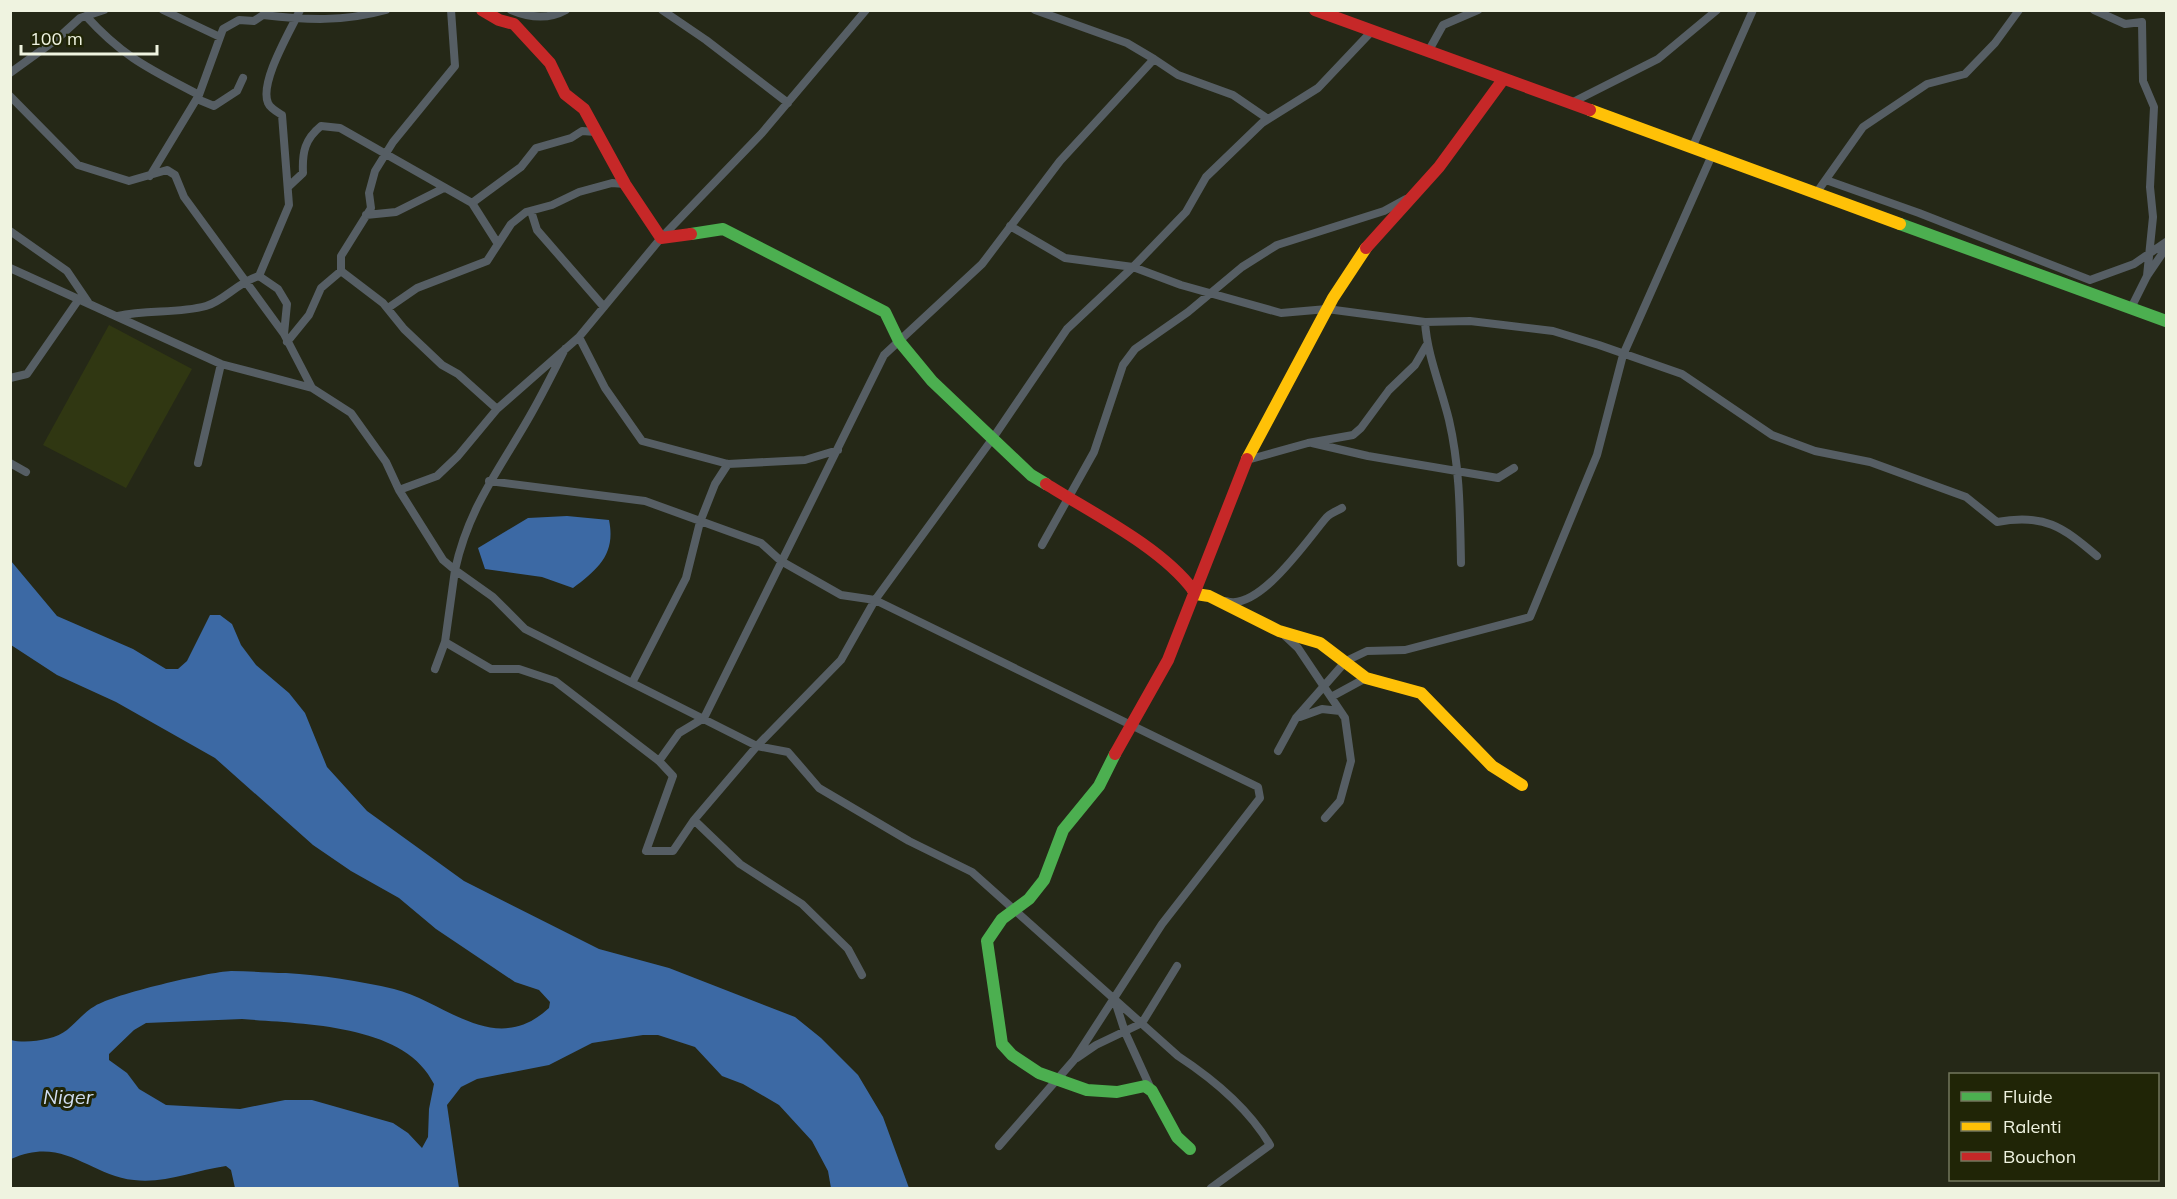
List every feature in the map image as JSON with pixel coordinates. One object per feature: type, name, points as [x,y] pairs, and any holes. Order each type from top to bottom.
[{"type":"street","points":[[10,74],[91,13],[104,10]]},
{"type":"street","points":[[163,10],[220,37]]},
{"type":"street","points":[[150,176],[198,97],[209,74],[224,29],[239,20],[254,21],[263,15],[355,19],[386,10]]},
{"type":"street","points":[[482,10],[499,20],[514,24],[550,63],[566,94],[584,109],[625,184],[661,238]]},
{"type":"street","points":[[511,10],[522,16],[553,17],[566,10]]},
{"type":"street","points":[[662,10],[706,40],[788,103]]},
{"type":"street","points":[[399,490],[437,476],[497,409],[579,337],[661,238],[762,134],[866,10]]},
{"type":"street","points":[[1035,10],[1127,43],[1178,75],[1233,95],[1268,119]]},
{"type":"street","points":[[1315,10],[1502,81],[1817,192],[2166,321]]},
{"type":"street","points":[[1428,52],[1443,25],[1478,10]]},
{"type":"street","points":[[1568,105],[1658,59],[1717,10]]},
{"type":"street","points":[[1692,148],[1753,10]]},
{"type":"street","points":[[1817,192],[1863,127],[1927,84],[1965,74],[1995,43],[2019,10]]},
{"type":"street","points":[[2094,10],[2125,24],[2142,22],[2143,81],[2154,107],[2150,187],[2153,218],[2146,276]]},
{"type":"street","points":[[285,338],[309,315],[321,288],[341,271],[341,256],[371,208],[369,193],[375,171],[385,154],[455,66],[451,11]]},
{"type":"street","points":[[91,13],[111,44],[129,57],[214,106],[237,91],[243,78]]},
{"type":"street","points":[[259,276],[288,205],[282,115],[270,107],[266,93],[276,59],[298,15]]},
{"type":"street","points":[[445,642],[491,669],[519,669],[555,681],[659,761],[673,776],[646,851],[673,852],[694,820],[757,746],[841,660],[875,600],[993,438],[1067,329],[1133,267],[1186,212],[1206,177],[1268,119],[1318,88],[1372,31]]},
{"type":"street","points":[[659,761],[679,733],[704,718],[884,355],[982,264],[1060,161],[1154,59]]},
{"type":"street","points":[[1152,1091],[1145,1086],[1116,1092],[1106,1091],[1054,1081],[1035,1072],[1002,1044],[987,941],[992,930],[1029,899],[1044,880],[1064,830],[1076,812],[1099,786],[1129,725],[1168,660],[1247,460],[1327,309],[1368,246],[1439,167],[1502,81]]},
{"type":"street","points":[[10,96],[78,165],[129,181],[167,170],[175,175],[184,197],[285,338],[312,388]]},
{"type":"street","points":[[288,187],[303,173],[302,154],[309,136],[321,126],[340,128],[472,203],[498,244]]},
{"type":"street","points":[[472,203],[521,167],[536,148],[571,138],[582,131],[596,132]]},
{"type":"street","points":[[1278,751],[1296,718],[1325,688],[1332,675],[1346,661],[1367,651],[1405,650],[1530,617],[1597,455],[1624,353],[1713,156]]},
{"type":"street","points":[[1826,180],[1919,213],[2090,280],[2149,256],[2166,242]]},
{"type":"street","points":[[387,308],[417,288],[488,261],[511,224],[531,211],[552,205],[579,192],[612,183],[625,184]]},
{"type":"street","points":[[366,215],[396,212],[444,188]]},
{"type":"street","points":[[1042,544],[1094,452],[1123,365],[1135,350],[1242,267],[1277,245],[1384,211],[1414,195]]},
{"type":"street","points":[[531,211],[537,230],[604,307]]},
{"type":"street","points":[[1010,226],[1065,258],[1133,267],[1210,294],[1281,313],[1327,309],[1425,322],[1470,321],[1553,331],[1682,374],[1772,435],[1815,451],[1870,462],[1966,497],[1997,522],[2038,520],[2068,531],[2097,556]]},
{"type":"street","points":[[661,238],[723,229],[885,312],[899,341],[932,381],[1031,475],[1068,500],[1115,526],[1160,557],[1181,574],[1196,594],[1235,604],[1256,595],[1318,530],[1327,516],[1342,508]]},
{"type":"street","points":[[10,231],[67,271],[84,301]]},
{"type":"street","points":[[2131,308],[2146,276],[2166,248]]},
{"type":"street","points":[[10,268],[221,364],[312,388],[351,414],[386,462],[399,490],[443,560],[493,597],[525,629],[757,746],[788,753],[819,788],[909,841],[972,872],[1013,911],[1256,1122],[1270,1145],[1211,1188]]},
{"type":"street","points":[[341,271],[387,308],[404,329],[442,365],[458,374],[497,409]]},
{"type":"street","points":[[118,316],[136,312],[166,312],[208,306],[243,280],[259,276],[278,289],[287,304],[285,338]]},
{"type":"street","points":[[10,378],[27,374],[84,301]]},
{"type":"street","points":[[1425,322],[1426,346],[1438,376],[1458,470],[1461,562]]},
{"type":"street","points":[[579,337],[605,388],[642,441],[728,464],[805,460],[838,450]]},
{"type":"street","points":[[1247,460],[1308,443],[1353,435],[1361,428],[1389,390],[1415,365],[1426,346]]},
{"type":"street","points":[[435,669],[445,642],[462,537],[489,481],[531,414],[565,349]]},
{"type":"street","points":[[198,462],[221,364]]},
{"type":"street","points":[[1308,443],[1368,456],[1498,478],[1514,468]]},
{"type":"street","points":[[10,464],[26,472]]},
{"type":"street","points":[[632,682],[686,578],[700,522],[715,484],[728,464]]},
{"type":"street","points":[[489,481],[645,501],[761,543],[781,561],[842,595],[875,600],[1129,725],[1251,782],[1261,792],[1260,798],[1162,924],[1074,1060],[999,1146]]},
{"type":"street","points":[[1209,596],[1280,631],[1320,644],[1366,678],[1421,693],[1492,766],[1522,785]]},
{"type":"street","points":[[1280,631],[1298,648],[1345,718],[1351,761],[1340,801],[1325,818]]},
{"type":"street","points":[[1331,697],[1366,678]]},
{"type":"street","points":[[1296,718],[1322,709],[1340,711]]},
{"type":"street","points":[[694,820],[740,864],[802,904],[848,949],[862,975]]},
{"type":"street","points":[[1074,1060],[1096,1045],[1142,1023],[1177,966]]},
{"type":"street","points":[[1114,998],[1125,1032],[1152,1091],[1177,1137],[1190,1149]]},
{"type":"shaded area","points":[[109,325],[192,369],[126,488],[43,445]]},
{"type":"water","points":[[567,516],[609,520],[610,532],[610,542],[603,560],[573,588],[542,577],[485,569],[478,548],[528,518]]},
{"type":"water","name":"Niger","points":[[11,561],[57,616],[133,649],[166,669],[178,669],[187,661],[210,615],[220,615],[232,624],[241,645],[256,665],[289,693],[305,713],[327,767],[367,811],[464,881],[599,949],[669,968],[795,1017],[821,1038],[858,1075],[883,1117],[909,1188],[831,1188],[828,1171],[812,1141],[779,1105],[743,1084],[722,1076],[695,1047],[658,1035],[643,1035],[592,1043],[549,1065],[477,1079],[461,1087],[447,1105],[459,1188],[235,1188],[231,1170],[226,1166],[145,1181],[118,1177],[75,1159],[46,1151],[11,1159],[11,1040],[48,1039],[67,1030],[95,1006],[140,990],[203,975],[231,971],[313,975],[394,989],[471,1022],[490,1027],[509,1028],[529,1022],[549,1008],[550,1002],[539,990],[515,982],[436,929],[399,898],[351,871],[313,845],[215,758],[116,702],[57,675],[11,645]],"holes":[[[242,1019],[321,1026],[349,1031],[376,1038],[400,1049],[420,1064],[434,1084],[429,1109],[428,1137],[422,1148],[408,1133],[393,1123],[312,1100],[285,1100],[240,1109],[166,1105],[139,1089],[127,1073],[109,1060],[109,1054],[134,1030],[146,1023]]]},
{"type":"traffic: fast","points":[[1900,224],[2166,321]]},
{"type":"traffic: fast","points":[[691,234],[723,229],[885,312],[899,341],[932,381],[1031,475],[1046,484]]},
{"type":"traffic: fast","points":[[1115,754],[1099,786],[1063,830],[1044,880],[1029,899],[1002,919],[987,941],[1002,1044],[1012,1055],[1039,1073],[1087,1090],[1117,1092],[1145,1086],[1152,1091],[1177,1137],[1190,1149]]},
{"type":"traffic: slow","points":[[1590,110],[1900,224]]},
{"type":"traffic: slow","points":[[1247,459],[1333,298],[1366,248]]},
{"type":"traffic: slow","points":[[1193,590],[1196,594],[1209,596],[1279,631],[1320,643],[1366,678],[1421,693],[1492,766],[1522,785]]},
{"type":"traffic: jam","points":[[482,10],[499,20],[514,24],[550,63],[565,94],[584,109],[625,184],[661,238],[691,234]]},
{"type":"traffic: jam","points":[[1315,10],[1590,110]]},
{"type":"traffic: jam","points":[[1366,248],[1439,167],[1502,81]]},
{"type":"traffic: jam","points":[[1115,754],[1168,660],[1247,459]]},
{"type":"traffic: jam","points":[[1046,484],[1145,545],[1163,559],[1193,590]]}]
